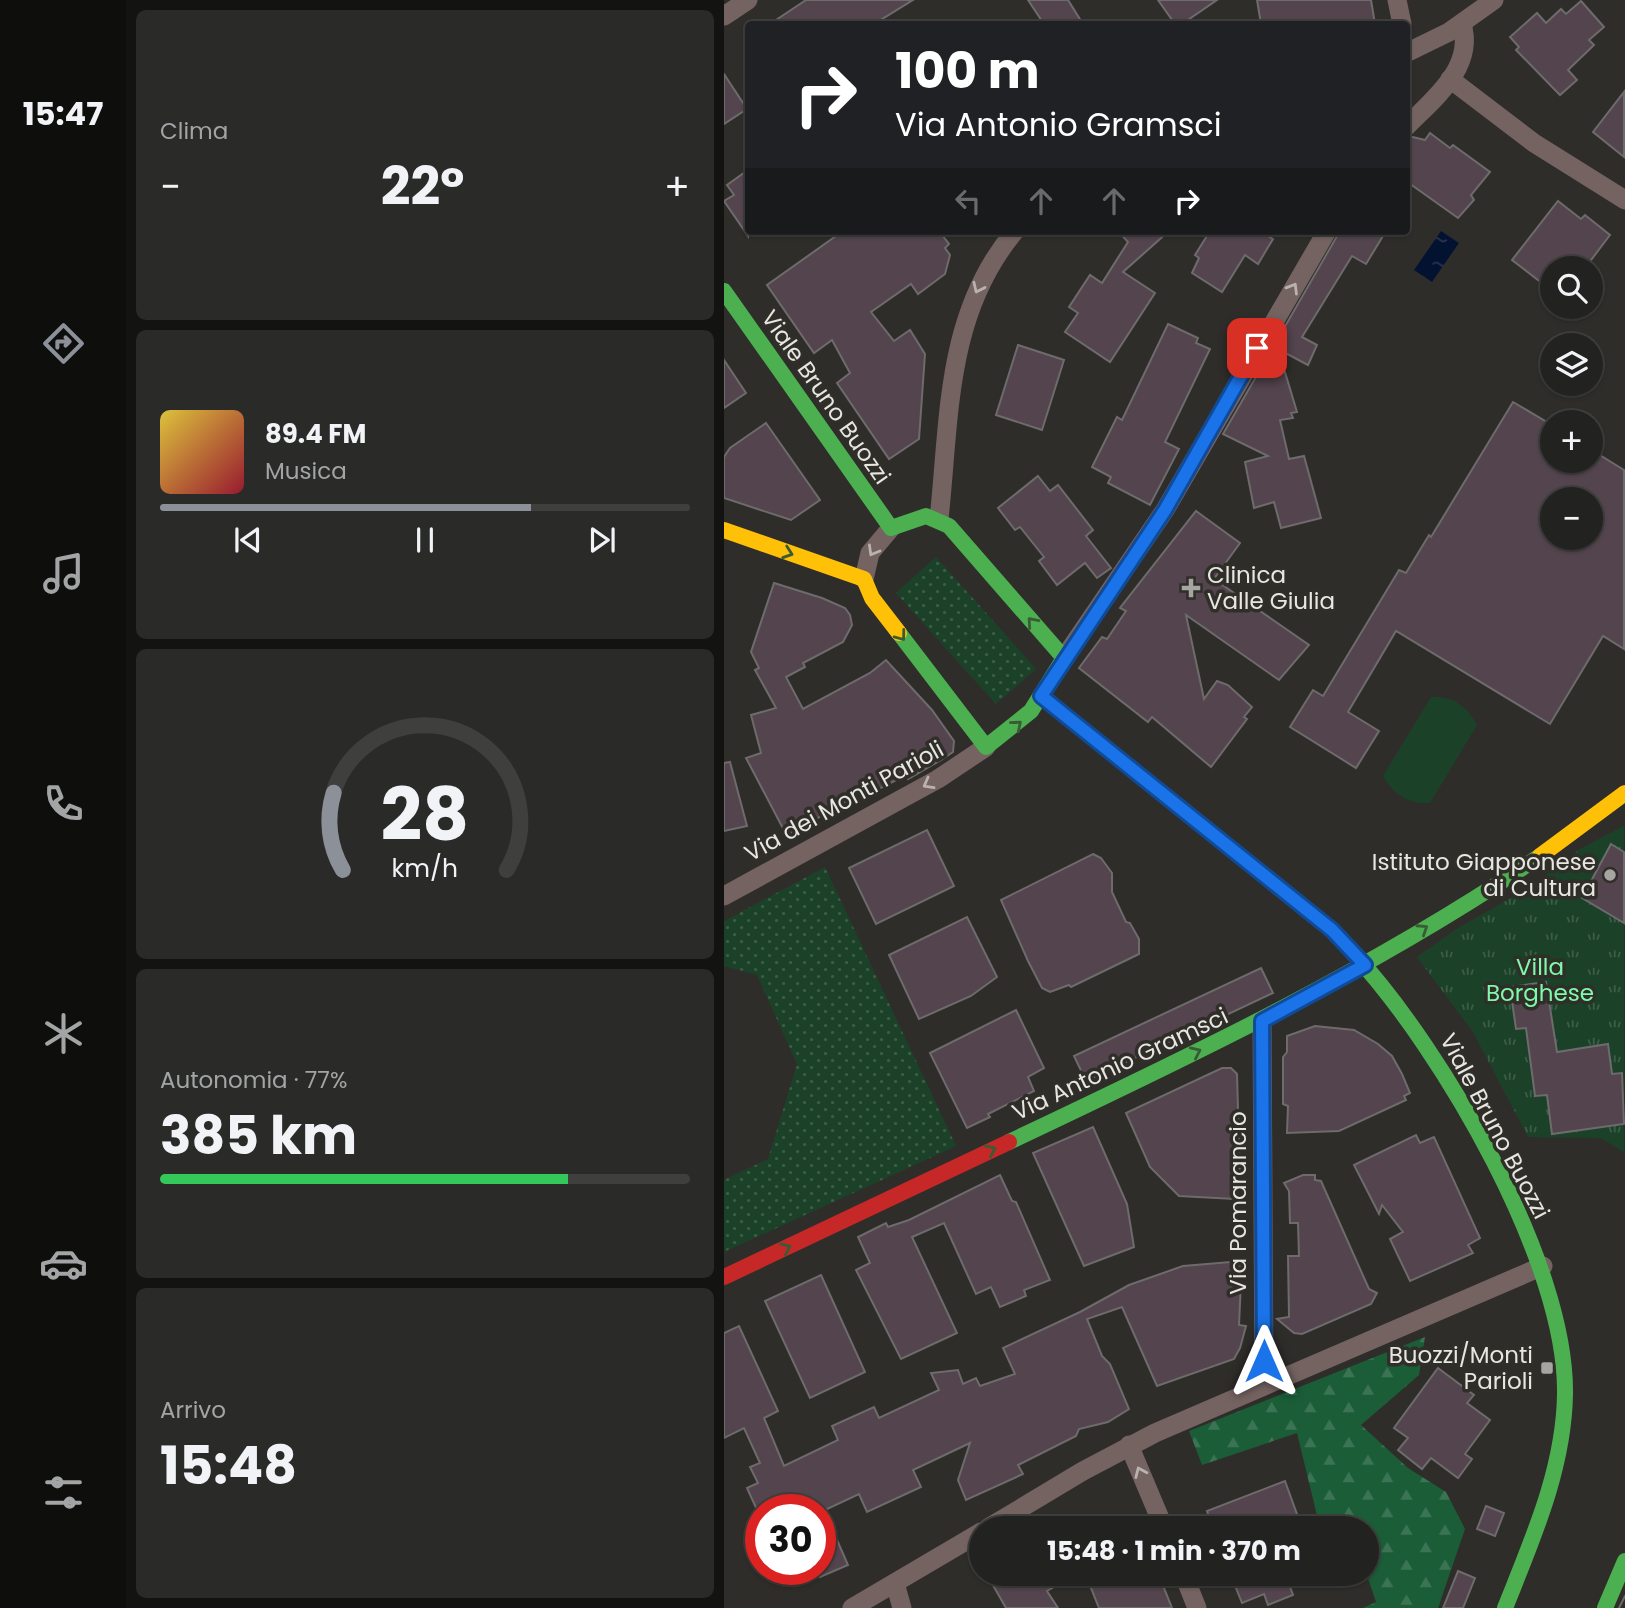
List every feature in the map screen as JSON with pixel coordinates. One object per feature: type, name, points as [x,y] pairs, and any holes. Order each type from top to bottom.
[{"type":"street","points":[[724,16],[748,0]]},
{"type":"street","points":[[1397,0],[1401,21]]},
{"type":"street","points":[[1410,50],[1462,24],[1494,0]]},
{"type":"street","points":[[1410,123],[1450,79],[1464,53],[1462,24]]},
{"type":"street","points":[[1450,79],[1534,143],[1625,200]]},
{"type":"street","points":[[939,519],[947,414],[961,334],[976,289],[1011,235]]},
{"type":"street","points":[[1064,658],[954,530],[939,519],[919,517],[891,528],[870,553],[864,579],[872,598],[986,747],[1024,719],[1165,510],[1325,235]]},
{"type":"street","name":"Viale Bruno Buozzi","points":[[724,291],[891,528]]},
{"type":"street","points":[[724,530],[864,579]]},
{"type":"street","name":"Viale Bruno Buozzi","points":[[1041,696],[1323,923],[1365,965],[1419,1033],[1461,1100],[1543,1266],[1560,1334],[1565,1380],[1564,1414],[1547,1493],[1505,1608]]},
{"type":"street","name":"Via dei Monti Parioli","points":[[724,896],[938,779],[986,747]]},
{"type":"street","name":"Via Antonio Gramsci","points":[[724,1277],[1262,1021],[1365,965],[1552,848],[1625,793]]},
{"type":"street","name":"Via Pomarancio","points":[[1262,1021],[1264,1385]]},
{"type":"street","points":[[1008,1516],[1129,1446],[1264,1385],[1543,1266]]},
{"type":"street","points":[[1129,1446],[1159,1516]]},
{"type":"street","points":[[852,1608],[969,1539]]},
{"type":"street","points":[[1605,1608],[1625,1561]]},
{"type":"street","points":[[896,1583],[902,1608]]},
{"type":"street","points":[[1188,1586],[1197,1608]]},
{"type":"green space","points":[[936,557],[1036,669],[996,704],[896,593]]},
{"type":"green space","points":[[1431,697],[1446,698],[1458,703],[1469,712],[1477,725],[1430,803],[1422,803],[1402,797],[1383,776]]},
{"type":"green space","name":"Villa Borghese","points":[[1624,826],[1624,1152],[1601,1138],[1528,1137],[1473,1032],[1417,957],[1458,928],[1532,886],[1580,849]]},
{"type":"green space","points":[[825,867],[956,1146],[724,1252],[724,1180],[768,1159],[797,1064],[757,975],[724,966],[724,921]]},
{"type":"green space","points":[[1425,1337],[1419,1375],[1361,1425],[1408,1468],[1446,1492],[1465,1529],[1438,1608],[1363,1608],[1376,1602],[1371,1586],[1379,1586],[1379,1516],[1317,1516],[1297,1433],[1202,1465],[1189,1431]]},
{"type":"water","points":[[1441,231],[1459,243],[1432,282],[1414,270]]},
{"type":"building","points":[[806,0],[913,0],[879,21],[774,21]]},
{"type":"building","points":[[1028,0],[1068,0],[1081,21],[1042,21]]},
{"type":"building","points":[[1158,0],[1217,0],[1186,21],[1173,21]]},
{"type":"building","points":[[1257,0],[1371,0],[1374,21],[1260,21]]},
{"type":"building","points":[[1581,1],[1604,27],[1589,40],[1594,45],[1568,70],[1577,80],[1560,95],[1516,50],[1519,47],[1510,37],[1537,13],[1546,23],[1561,9],[1566,14]]},
{"type":"building","points":[[724,74],[745,106],[745,110],[724,124]]},
{"type":"building","points":[[1624,92],[1624,157],[1593,132]]},
{"type":"building","points":[[1430,133],[1450,148],[1453,145],[1490,172],[1471,195],[1474,200],[1458,218],[1410,184],[1410,138],[1425,140]]},
{"type":"building","points":[[745,172],[745,232],[724,201],[734,195],[727,185]]},
{"type":"building","points":[[1558,201],[1581,219],[1585,215],[1610,235],[1594,256],[1540,256],[1540,282],[1512,260]]},
{"type":"building","points":[[837,235],[942,235],[949,244],[945,248],[950,255],[945,274],[918,294],[911,284],[871,312],[894,341],[910,330],[925,354],[919,439],[889,459],[837,383],[850,373],[832,340],[814,353],[767,285]]},
{"type":"building","points":[[1122,235],[1165,235],[1123,272],[1155,293],[1110,362],[1065,332],[1078,313],[1069,307],[1090,275],[1102,283],[1128,242]]},
{"type":"building","points":[[1208,235],[1266,235],[1273,239],[1258,264],[1245,255],[1222,292],[1192,273],[1199,258],[1195,255]]},
{"type":"building","points":[[1338,235],[1384,235],[1366,264],[1352,256],[1302,337],[1317,345],[1308,365],[1278,349],[1297,412],[1291,413],[1293,418],[1280,420],[1289,459],[1304,456],[1321,518],[1281,528],[1274,502],[1254,508],[1245,462],[1268,456],[1223,434]]},
{"type":"building","points":[[1168,324],[1198,338],[1196,343],[1210,349],[1165,442],[1179,449],[1150,505],[1108,483],[1111,477],[1092,467],[1117,417],[1122,420]]},
{"type":"building","points":[[1018,345],[1064,360],[1042,430],[996,415]]},
{"type":"building","points":[[724,360],[746,393],[724,408]]},
{"type":"building","points":[[1513,402],[1540,418],[1540,473],[1603,473],[1603,457],[1624,470],[1624,649],[1603,636],[1550,724],[1396,631],[1348,712],[1379,731],[1356,768],[1290,727],[1313,690],[1323,696],[1399,570],[1406,573],[1429,535],[1431,537]]},
{"type":"building","points":[[766,423],[820,500],[791,520],[724,498],[724,457],[730,448]]},
{"type":"building","points":[[1038,476],[1050,491],[1058,485],[1093,530],[1086,536],[1111,568],[1097,578],[1085,563],[1057,585],[1039,561],[1044,557],[1020,527],[1015,530],[998,508]]},
{"type":"building","points":[[1196,511],[1240,543],[1214,579],[1309,645],[1279,680],[1186,615],[1204,699],[1217,681],[1228,685],[1252,707],[1244,717],[1247,719],[1211,767],[1152,717],[1148,722],[1079,668],[1102,637],[1107,639],[1126,611],[1120,608]]},
{"type":"building","points":[[774,583],[822,598],[845,608],[850,615],[852,625],[843,642],[803,663],[805,667],[786,677],[803,709],[870,673],[886,660],[932,710],[954,741],[953,752],[908,779],[906,775],[877,790],[874,785],[787,836],[746,758],[761,753],[751,715],[776,708],[755,670],[759,668],[751,652]]},
{"type":"building","points":[[730,762],[747,826],[724,831],[724,763]]},
{"type":"building","points":[[927,830],[954,886],[876,924],[849,868]]},
{"type":"building","name":"Istituto Giapponese di Cultura","points":[[1611,844],[1624,852],[1624,923],[1582,898]]},
{"type":"building","points":[[1093,854],[1101,858],[1112,873],[1112,892],[1126,922],[1130,923],[1139,939],[1139,954],[1071,987],[1069,985],[1050,992],[1042,988],[1001,900]]},
{"type":"building","points":[[967,917],[997,977],[971,996],[919,1019],[889,955]]},
{"type":"building","points":[[1261,968],[1273,993],[1086,1081],[1074,1056]]},
{"type":"building","points":[[1546,982],[1557,1052],[1608,1044],[1612,1074],[1622,1073],[1624,1124],[1552,1134],[1547,1095],[1535,1096],[1526,1028],[1516,1029],[1510,987]]},
{"type":"building","points":[[1016,1010],[1044,1068],[1028,1077],[1034,1091],[988,1114],[990,1117],[967,1128],[930,1053]]},
{"type":"building","points":[[1315,1026],[1354,1030],[1378,1044],[1392,1056],[1402,1074],[1410,1093],[1404,1096],[1406,1100],[1339,1131],[1287,1133],[1288,1106],[1283,1104],[1283,1057],[1287,1052],[1287,1036]]},
{"type":"building","points":[[1222,1068],[1231,1068],[1237,1074],[1240,1178],[1233,1179],[1234,1199],[1179,1196],[1150,1167],[1126,1113]]},
{"type":"building","points":[[1093,1127],[1127,1204],[1134,1247],[1084,1266],[1033,1153]]},
{"type":"building","points":[[1416,1135],[1420,1143],[1434,1137],[1480,1238],[1468,1245],[1473,1253],[1410,1281],[1390,1239],[1403,1232],[1382,1205],[1379,1214],[1354,1165]]},
{"type":"building","points":[[1000,1175],[1012,1201],[1016,1202],[1050,1280],[1024,1290],[1026,1296],[1000,1307],[991,1287],[976,1294],[944,1223],[912,1237],[957,1333],[901,1359],[856,1270],[870,1263],[858,1237],[886,1223],[888,1227],[909,1220]]},
{"type":"building","points":[[1303,1175],[1315,1175],[1315,1180],[1321,1181],[1369,1289],[1377,1293],[1371,1304],[1302,1334],[1294,1333],[1277,1319],[1289,1317],[1288,1256],[1299,1256],[1298,1223],[1290,1223],[1289,1191],[1284,1183]]},
{"type":"building","points":[[1242,1261],[1239,1325],[1246,1326],[1234,1359],[1157,1386],[1122,1307],[1087,1319],[1129,1409],[1108,1422],[1079,1429],[1076,1436],[1018,1465],[1023,1474],[966,1500],[958,1480],[970,1443],[913,1470],[921,1487],[867,1512],[859,1494],[836,1505],[836,1494],[750,1494],[747,1488],[758,1483],[750,1467],[760,1463],[744,1428],[724,1438],[724,1333],[739,1326],[778,1411],[764,1418],[784,1466],[838,1440],[832,1426],[874,1407],[879,1418],[939,1390],[931,1373],[958,1370],[963,1384],[976,1378],[980,1386],[1015,1374],[1003,1348],[1080,1312],[1129,1285],[1183,1266]]},
{"type":"building","points":[[821,1275],[865,1372],[810,1398],[765,1301]]},
{"type":"building","points":[[1438,1368],[1474,1395],[1467,1403],[1490,1420],[1465,1454],[1472,1459],[1458,1478],[1431,1458],[1422,1469],[1398,1450],[1408,1438],[1394,1428]]},
{"type":"building","points":[[1285,1481],[1298,1516],[1209,1516],[1207,1511]]},
{"type":"building","points":[[1486,1506],[1504,1513],[1495,1536],[1477,1529]]},
{"type":"building","points":[[836,1538],[848,1565],[836,1570]]},
{"type":"building","points":[[1458,1571],[1475,1578],[1463,1608],[1443,1608]]},
{"type":"building","points":[[993,1586],[1056,1586],[1047,1591],[1058,1608],[1006,1608]]},
{"type":"building","points":[[1090,1586],[1163,1586],[1172,1608],[1099,1608]]},
{"type":"building","points":[[1235,1586],[1290,1586],[1293,1595],[1268,1605],[1264,1594],[1242,1603]]},
{"type":"tram line","points":[[1619,1608],[1625,1596]]},
{"type":"traffic: fast","points":[[724,291],[891,528],[926,516],[949,526],[1064,658],[1031,711],[986,747],[899,633]]},
{"type":"traffic: fast","points":[[1009,1142],[1213,1044],[1347,973],[1413,936],[1540,856]]},
{"type":"traffic: fast","points":[[1355,955],[1425,1046],[1494,1161],[1523,1223],[1545,1284],[1560,1341],[1565,1394],[1559,1450],[1545,1504],[1505,1608]]},
{"type":"traffic: fast","points":[[1605,1608],[1625,1561]]},
{"type":"traffic: slow","points":[[724,530],[864,579],[872,598],[899,633]]},
{"type":"traffic: slow","points":[[1041,696],[1332,930],[1355,955]]},
{"type":"traffic: slow","points":[[1540,856],[1625,793]]},
{"type":"traffic: jam","points":[[724,1277],[1009,1142]]},
{"type":"place","name":"Clinica Valle Giulia","points":[[1191,588]]},
{"type":"place","name":"Istituto Giapponese di Cultura","points":[[1610,875]]},
{"type":"place","name":"Buozzi/Monti Parioli","points":[[1547,1368]]},
{"type":"route","points":[[1257,348],[1165,510],[1041,696],[1332,930],[1365,965],[1262,1021],[1264,1361]]}]
